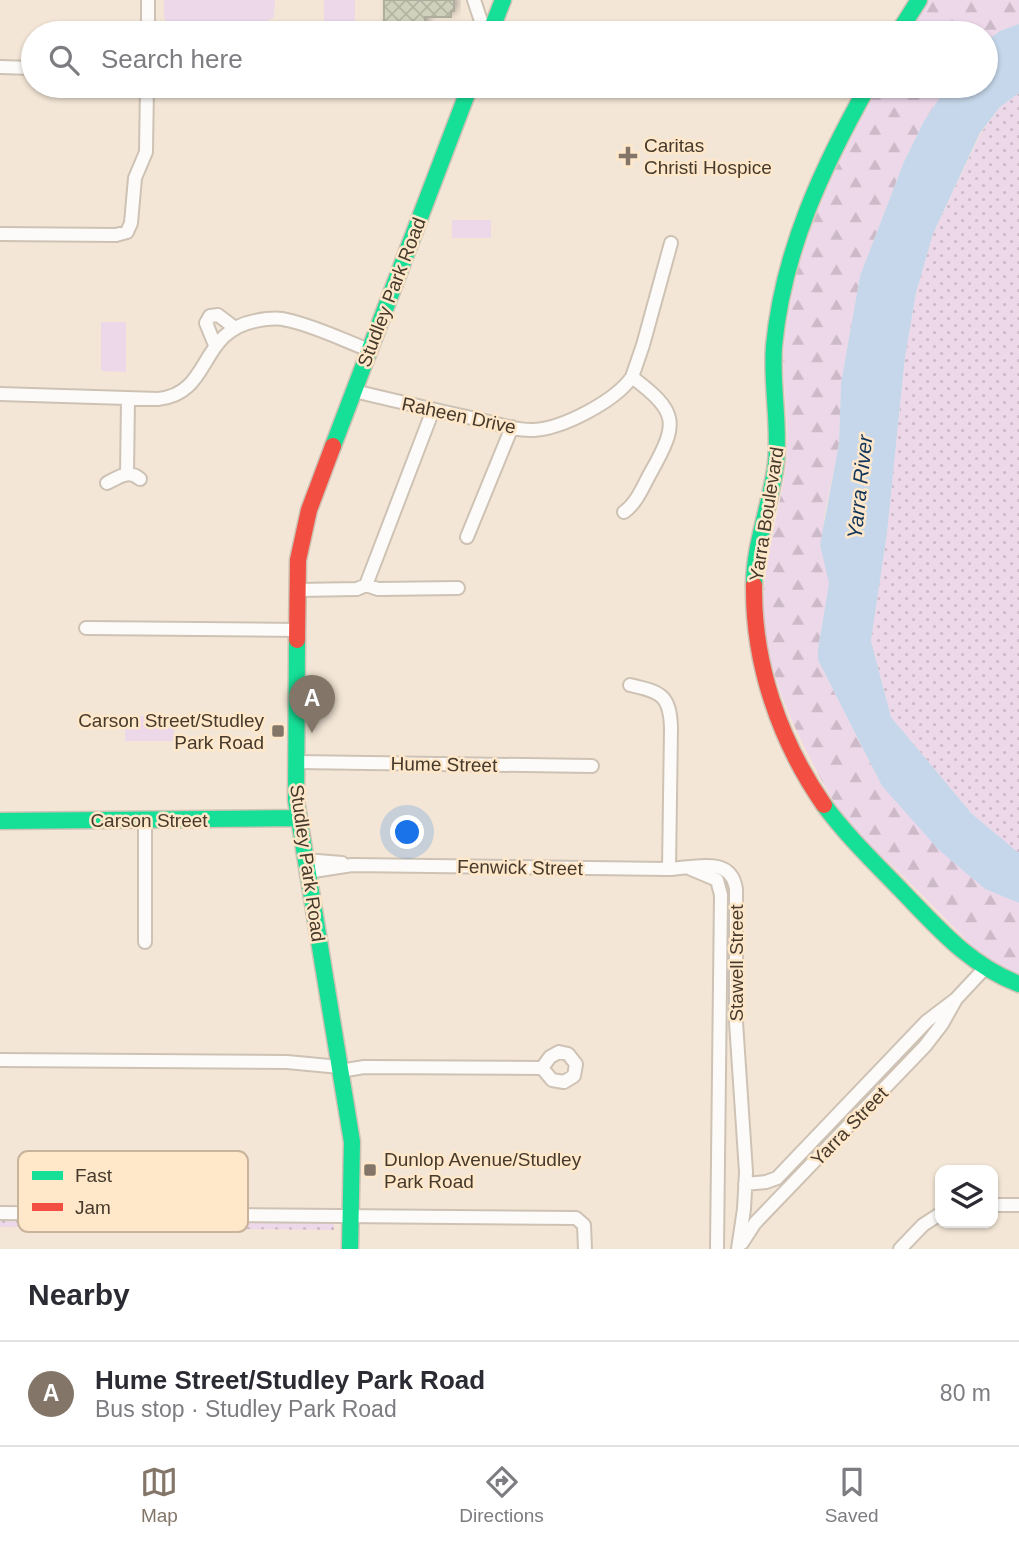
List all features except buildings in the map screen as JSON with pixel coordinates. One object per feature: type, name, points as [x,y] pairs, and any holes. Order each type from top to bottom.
[{"type":"main road","points":[[495,21],[503,0]]},
{"type":"main road","points":[[906,21],[919,0]]},
{"type":"main road","name":"Studley Park Road","points":[[350,1249],[352,1142],[298,818],[299,553],[304,527],[465,98]]},
{"type":"main road","name":"Yarra Boulevard","points":[[860,98],[812,194],[797,234],[786,277],[774,347],[777,449],[756,565],[756,635],[763,673],[778,717],[825,806],[863,852],[950,939],[984,969],[1019,984]]},
{"type":"main road","name":"Carson Street","points":[[0,821],[298,818]]},
{"type":"street","points":[[148,0],[148,21]]},
{"type":"street","points":[[474,0],[481,21]]},
{"type":"street","points":[[0,67],[21,68]]},
{"type":"street","points":[[0,234],[116,235],[127,232],[131,223],[135,178],[146,152],[147,98]]},
{"type":"street","points":[[624,512],[635,501],[670,432],[670,421],[663,402],[632,377],[671,243]]},
{"type":"street","points":[[215,345],[206,323],[210,316],[218,314],[235,328]]},
{"type":"street","points":[[0,394],[167,398],[183,392],[197,378],[215,345],[235,328],[256,320],[287,320],[369,351]]},
{"type":"street","name":"Raheen Drive","points":[[354,391],[535,430],[564,422],[617,395],[632,377]]},
{"type":"street","points":[[127,474],[128,398]]},
{"type":"street","points":[[366,585],[433,410]]},
{"type":"street","points":[[467,537],[512,427]]},
{"type":"street","points":[[107,483],[127,474],[140,479]]},
{"type":"street","points":[[298,590],[356,589],[366,585],[378,589],[458,588]]},
{"type":"street","points":[[86,628],[297,630]]},
{"type":"street","points":[[631,685],[658,693],[667,702],[669,709],[669,869]]},
{"type":"street","name":"Hume Street","points":[[297,762],[592,766]]},
{"type":"street","points":[[145,821],[145,942]]},
{"type":"street","name":"Fenwick Street","points":[[306,866],[334,861],[352,865],[687,868]]},
{"type":"street","name":"Stawell Street","points":[[687,868],[715,865],[728,872],[735,882],[736,1022],[745,1184],[739,1249]]},
{"type":"street","name":"Stawell Street","points":[[687,868],[717,880],[721,889],[717,1249]]},
{"type":"street","name":"Yarra Street","points":[[745,1184],[777,1178],[927,1021],[956,999],[984,969]]},
{"type":"street","name":"Yarra Street","points":[[739,1249],[755,1223],[925,1046],[956,999]]},
{"type":"street","points":[[0,1060],[287,1062],[364,1067],[542,1068]]},
{"type":"street","points":[[998,1205],[1019,1205]]},
{"type":"street","points":[[0,1213],[18,1213]]},
{"type":"street","points":[[248,1216],[576,1218],[584,1226],[585,1249]]},
{"type":"street","points":[[900,1249],[923,1225],[935,1217]]},
{"type":"green space","points":[[164,0],[275,0],[274,17],[267,21],[166,21]]},
{"type":"green space","points":[[324,0],[355,0],[355,21],[324,21]]},
{"type":"green space","points":[[927,0],[1019,0],[1019,24],[998,32],[998,21],[915,21]]},
{"type":"green space","points":[[1019,93],[1018,853],[972,814],[891,717],[871,641],[887,533],[905,357],[916,293],[933,234],[981,133],[1000,107]]},
{"type":"green space","points":[[873,98],[940,98],[924,121],[903,164],[860,276],[841,383],[839,443],[824,518],[829,583],[818,660],[882,786],[985,889],[1019,903],[1019,974],[990,961],[978,952],[850,824],[825,787],[791,719],[767,642],[765,581],[783,486],[787,448],[783,360],[788,313],[805,245],[846,148]]},
{"type":"green space","points":[[452,220],[491,220],[491,238],[452,238]]},
{"type":"green space","points":[[101,322],[126,322],[126,372],[101,371]]},
{"type":"green space","points":[[125,716],[174,716],[174,741],[125,741]]},
{"type":"green space","points":[[0,1217],[18,1217],[18,1227],[0,1227]]},
{"type":"green space","points":[[248,1220],[334,1221],[334,1230],[248,1229]]},
{"type":"water","name":"Yarra River","points":[[1019,24],[1019,93],[1000,107],[980,133],[933,234],[916,293],[905,357],[887,533],[871,641],[891,717],[972,814],[1019,853],[1019,903],[985,889],[939,850],[882,786],[818,660],[829,583],[820,545],[839,443],[841,383],[860,276],[903,164],[924,121],[940,98],[998,98],[1000,31]]},
{"type":"traffic: fast","points":[[495,21],[503,0]]},
{"type":"traffic: fast","points":[[906,21],[919,0]]},
{"type":"traffic: fast","points":[[333,446],[465,98]]},
{"type":"traffic: fast","points":[[754,585],[757,554],[776,463],[774,346],[786,277],[820,179],[862,98]]},
{"type":"traffic: fast","points":[[297,640],[296,800],[352,1142],[350,1249]]},
{"type":"traffic: fast","points":[[824,805],[861,849],[955,944],[969,956],[1019,984]]},
{"type":"traffic: fast","points":[[0,821],[298,818]]},
{"type":"traffic: jam","points":[[297,640],[298,560],[309,510],[333,446]]},
{"type":"traffic: jam","points":[[754,585],[758,643],[772,700],[794,754],[824,805]]},
{"type":"place","name":"Caritas Christi Hospice","points":[[628,156]]},
{"type":"place","name":"Carson Street/Studley Park Road","points":[[278,731]]},
{"type":"place","name":"Hume Street/Studley Park Road","points":[[312,733]]},
{"type":"place","name":"Dunlop Avenue/Studley Park Road","points":[[370,1170]]}]
